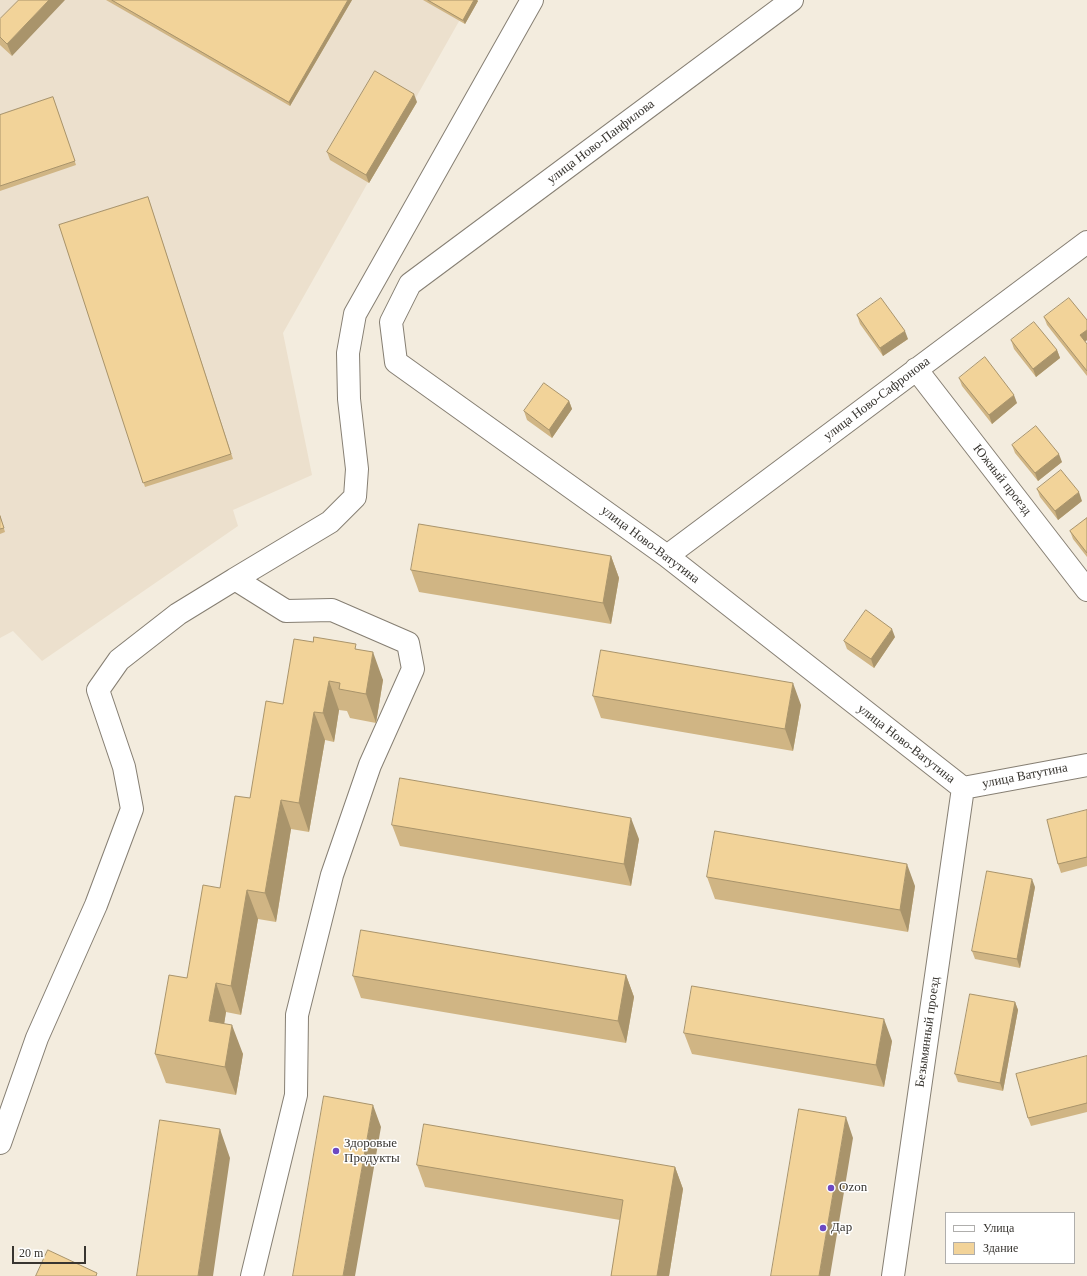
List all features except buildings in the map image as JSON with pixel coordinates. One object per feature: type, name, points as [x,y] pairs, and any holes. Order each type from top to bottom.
[{"type":"street","points":[[0,1143],[37,1038],[96,906],[132,809],[124,767],[98,690],[119,660],[178,614],[330,522],[355,497],[357,469],[349,400],[348,353],[355,314],[532,0]]},
{"type":"street","name":"улица Ново-Панфилова","points":[[410,284],[792,0]]},
{"type":"street","name":"улица Ново-Сафронова","points":[[667,556],[1087,242]]},
{"type":"street","name":"улица Ново-Ватутина","points":[[410,284],[392,322],[396,362],[667,556],[963,788]]},
{"type":"street","name":"Южный проезд","points":[[916,370],[1087,590]]},
{"type":"street","points":[[235,579],[286,611],[332,610],[408,643],[412,669],[370,765],[332,875],[298,1015],[296,1095],[252,1276]]},
{"type":"street","name":"улица Ватутина","points":[[963,788],[1087,765]]},
{"type":"street","name":"Безымянный проезд","points":[[893,1276],[963,788]]},
{"type":"shaded area","points":[[0,0],[471,0],[283,333],[312,475],[233,510],[238,526],[42,661],[13,631],[0,638]]},
{"type":"place","name":"Здоровые Продукты","points":[[336,1151]]},
{"type":"place","name":"Ozon","points":[[831,1188]]},
{"type":"place","name":"Дар","points":[[823,1228]]}]
